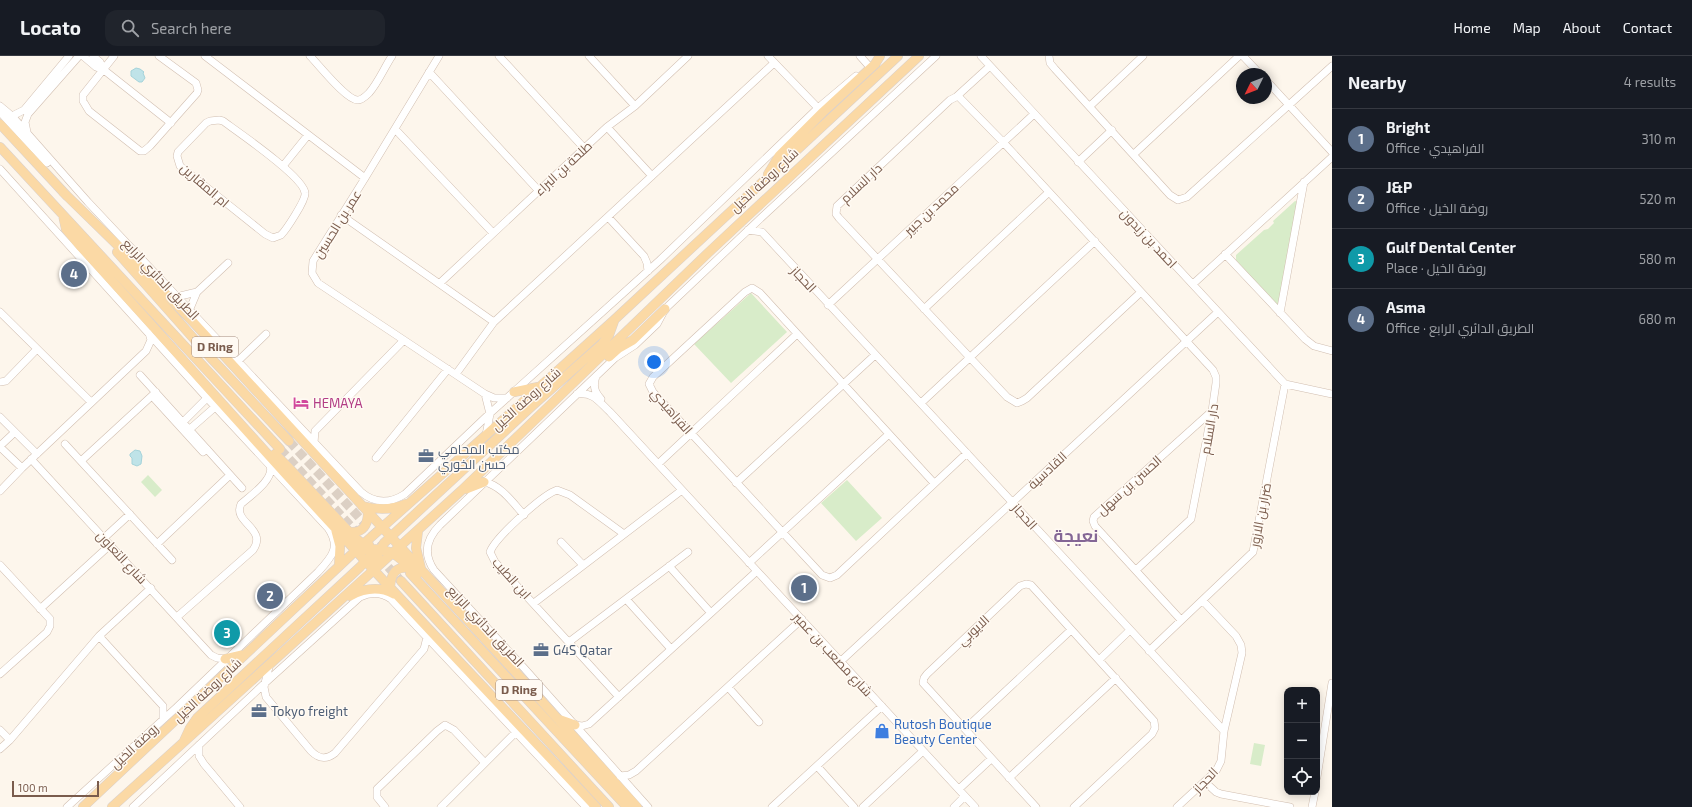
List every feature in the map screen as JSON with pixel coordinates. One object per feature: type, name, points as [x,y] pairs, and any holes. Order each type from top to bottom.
[{"type":"main road","points":[[766,179],[771,167],[779,156],[823,112],[875,64],[880,56]]},
{"type":"main road","name":"شارع روضة الخيل","points":[[83,807],[356,550],[614,320],[898,56]]},
{"type":"main road","name":"شارع روضة الخيل","points":[[112,807],[269,667],[499,456],[715,246],[919,56]]},
{"type":"main road","name":"الطريق الدائري الرابع","points":[[0,124],[64,192],[205,351],[289,441]]},
{"type":"main road","name":"D Ring","points":[[0,147],[280,449]]},
{"type":"main road","name":"D Ring","points":[[64,192],[134,262],[314,453],[390,537],[396,550],[422,571],[555,718]]},
{"type":"main road","name":"D Ring","points":[[63,215],[66,229],[80,247],[258,444],[403,600],[441,647],[596,807]]},
{"type":"main road","points":[[568,388],[584,378],[616,351],[633,340],[665,309]]},
{"type":"main road","points":[[183,744],[190,728],[197,718],[366,561],[377,548],[602,344],[609,335],[614,320]]},
{"type":"main road","points":[[184,372],[196,374]]},
{"type":"main road","points":[[511,395],[539,387]]},
{"type":"main road","points":[[236,419],[237,430]]},
{"type":"main road","points":[[258,444],[280,459],[363,544],[377,548],[396,550],[398,556],[410,571],[478,641],[491,652],[503,659]]},
{"type":"main road","points":[[462,490],[484,482]]},
{"type":"main road","points":[[350,532],[360,531],[364,528],[367,523],[365,509],[392,508],[411,502]]},
{"type":"main road","points":[[334,526],[340,546],[339,566]]},
{"type":"main road","points":[[374,570],[382,528]]},
{"type":"main road","points":[[418,531],[416,548],[422,571]]},
{"type":"main road","points":[[356,550],[377,548]]},
{"type":"main road","points":[[390,587],[392,575],[395,571],[400,568],[410,571]]},
{"type":"main road","name":"الطريق الدائري الرابع","points":[[410,571],[627,807]]},
{"type":"main road","name":"D Ring","points":[[400,581],[609,807]]},
{"type":"main road","points":[[341,600],[364,589],[374,588],[389,591],[403,600]]},
{"type":"main road","points":[[441,647],[452,664]]},
{"type":"main road","points":[[225,659],[245,654]]},
{"type":"main road","points":[[555,718],[575,725]]},
{"type":"main road","points":[[555,718],[638,807]]},
{"type":"main road","points":[[528,746],[543,751]]},
{"type":"main road","points":[[634,792],[638,807]]},
{"type":"street","points":[[12,116],[24,110],[69,56]]},
{"type":"street","points":[[31,146],[25,122],[28,114],[79,56]]},
{"type":"street","points":[[83,56],[96,67],[104,70],[172,123]]},
{"type":"street","points":[[92,56],[100,62],[104,70]]},
{"type":"street","points":[[114,56],[83,95],[83,101],[88,111],[140,151],[144,151],[172,123],[197,94],[198,86],[196,83],[159,56]]},
{"type":"street","points":[[205,56],[308,136],[366,178]]},
{"type":"street","points":[[310,56],[349,97],[357,100],[362,99],[369,93],[392,56]]},
{"type":"street","name":"عمر بن الحسين","points":[[439,56],[366,178],[313,261],[312,267],[314,278],[318,283],[485,394],[494,398],[511,395]]},
{"type":"street","points":[[500,56],[584,148]]},
{"type":"street","points":[[589,56],[635,106]]},
{"type":"street","name":"طلحة بن البراء","points":[[440,283],[584,148],[607,127],[635,106],[688,56]]},
{"type":"street","points":[[768,56],[818,108]]},
{"type":"street","points":[[860,56],[868,65]]},
{"type":"street","name":"شارع روضة الخيل","points":[[375,500],[390,501],[405,494],[490,414],[660,260],[818,108],[880,56]]},
{"type":"street","name":"شارع روضة الخيل","points":[[426,549],[430,537],[434,531],[484,482],[615,358],[635,345],[657,324],[665,309],[936,56]]},
{"type":"street","name":"احمد بن زيدون","points":[[981,56],[1285,384]]},
{"type":"street","points":[[1049,56],[1050,63],[1055,69],[1170,195],[1178,200],[1183,199],[1290,106],[1332,66]]},
{"type":"street","points":[[1090,106],[1143,56]]},
{"type":"street","points":[[1134,154],[1239,56]]},
{"type":"street","points":[[1243,56],[1254,68]]},
{"type":"street","points":[[456,374],[494,322],[774,63]]},
{"type":"street","points":[[956,97],[990,66]]},
{"type":"street","points":[[429,72],[539,191]]},
{"type":"street","points":[[1272,86],[1332,152]]},
{"type":"street","name":"دار السلام","points":[[1136,570],[1191,519],[1212,411],[1216,377],[1213,370],[1003,142],[964,101],[956,97],[950,100],[837,206],[836,214],[839,218],[1007,397],[1017,403],[1022,402],[1140,292]]},
{"type":"street","name":"الطريق الدائري الرابع","points":[[0,106],[12,116],[49,160],[176,297],[314,440],[361,492],[375,500]]},
{"type":"street","name":"الطريق الدائري الرابع","points":[[0,112],[127,249],[134,262]]},
{"type":"street","name":"محمد بن جبير","points":[[828,304],[1034,114]]},
{"type":"street","name":"ام المقارين","points":[[219,120],[223,121],[283,166],[302,186],[305,197],[284,232],[273,238],[265,234],[180,166],[177,156],[178,152],[206,123],[219,120]]},
{"type":"street","points":[[607,127],[652,176]]},
{"type":"street","points":[[395,129],[493,233]]},
{"type":"street","points":[[1078,162],[1112,130]]},
{"type":"street","points":[[283,166],[308,136]]},
{"type":"street","points":[[1193,284],[1332,157]]},
{"type":"street","points":[[0,169],[215,407],[280,476]]},
{"type":"street","points":[[1280,313],[1304,182]]},
{"type":"street","points":[[924,309],[1049,192]]},
{"type":"street","points":[[341,215],[494,322]]},
{"type":"street","points":[[608,217],[644,256],[648,271]]},
{"type":"street","points":[[748,230],[762,232],[762,217]]},
{"type":"street","name":"الحجاز","points":[[762,232],[1224,732],[1219,766],[1205,782],[1177,807]]},
{"type":"street","points":[[921,403],[1094,241]]},
{"type":"street","points":[[1225,254],[1280,313],[1314,346],[1332,351]]},
{"type":"street","points":[[644,256],[660,260]]},
{"type":"street","points":[[190,311],[197,292],[228,262]]},
{"type":"street","name":"الفراهيدي","points":[[934,483],[760,293],[752,288],[745,292],[653,377],[649,384],[650,388],[690,433],[782,533],[822,575],[830,578],[837,575],[967,453]]},
{"type":"street","points":[[176,297],[197,292]]},
{"type":"street","points":[[0,312],[91,402]]},
{"type":"street","name":"القادسية","points":[[840,662],[1218,312]]},
{"type":"street","points":[[146,351],[151,340],[149,333]]},
{"type":"street","points":[[224,357],[238,361],[266,334]]},
{"type":"street","points":[[658,464],[797,334]]},
{"type":"street","points":[[314,453],[315,431],[403,340]]},
{"type":"street","points":[[0,489],[146,351],[153,348],[164,349]]},
{"type":"street","points":[[0,382],[6,381],[37,349]]},
{"type":"street","points":[[736,482],[875,354]]},
{"type":"street","points":[[376,458],[448,369]]},
{"type":"street","points":[[140,375],[203,452],[207,449]]},
{"type":"street","name":"شارع مصعب بن عمير","points":[[596,376],[594,389],[610,412]]},
{"type":"street","points":[[1285,384],[1332,394]]},
{"type":"street","name":"ضرار بن الازور","points":[[1149,650],[1203,601],[1253,552],[1285,384]]},
{"type":"street","name":"شارع مصعب بن عمير","points":[[577,394],[586,393],[591,395],[610,412],[975,807]]},
{"type":"street","points":[[154,394],[190,429],[242,488]]},
{"type":"street","points":[[81,461],[154,394]]},
{"type":"street","points":[[485,394],[490,414],[486,435]]},
{"type":"street","points":[[182,422],[207,398]]},
{"type":"street","points":[[190,429],[215,407]]},
{"type":"street","name":"الحسن بن سهل","points":[[1181,620],[1095,526],[1093,521],[1094,517],[1212,411]]},
{"type":"street","points":[[0,417],[37,454]]},
{"type":"street","points":[[0,441],[14,430]]},
{"type":"street","points":[[14,430],[0,446],[22,468]]},
{"type":"street","points":[[306,432],[315,431]]},
{"type":"street","points":[[749,563],[889,434]]},
{"type":"street","points":[[65,444],[172,560]]},
{"type":"street","points":[[499,456],[495,479],[502,491],[524,515]]},
{"type":"street","name":"شارع التعاون","points":[[31,459],[211,655]]},
{"type":"street","points":[[268,479],[271,473],[270,466]]},
{"type":"street","points":[[157,544],[230,475]]},
{"type":"street","points":[[177,617],[256,546],[257,541],[254,532],[241,516],[239,510],[241,504],[268,479],[274,476],[280,476]]},
{"type":"street","name":"روضة الخيل","points":[[67,807],[177,706],[332,557],[334,540],[328,528],[280,476]]},
{"type":"street","points":[[484,482],[491,484],[502,491]]},
{"type":"street","name":"ابن الطيب","points":[[619,697],[495,562],[490,552],[495,542],[524,515],[546,495],[557,490],[570,496],[624,534]]},
{"type":"street","points":[[534,603],[682,490]]},
{"type":"street","points":[[104,538],[130,514]]},
{"type":"street","points":[[561,542],[583,565]]},
{"type":"street","points":[[40,609],[110,545]]},
{"type":"street","name":"الطريق الدائري الرابع","points":[[426,549],[427,557],[434,570],[648,807]]},
{"type":"street","points":[[569,642],[688,552]]},
{"type":"street","points":[[0,565],[50,619],[50,626],[47,632],[0,674]]},
{"type":"street","points":[[669,566],[711,613]]},
{"type":"street","points":[[587,738],[586,731],[589,724],[757,571]]},
{"type":"street","name":"الايوبي","points":[[1036,807],[923,683],[924,678],[1020,586],[1026,584],[1030,585],[1154,721],[1155,728],[1152,734],[1074,807]]},
{"type":"street","points":[[0,749],[10,740],[99,636],[151,588]]},
{"type":"street","points":[[132,807],[254,693],[360,597],[367,594],[385,595],[391,599],[427,637],[441,647]]},
{"type":"street","points":[[626,599],[671,649]]},
{"type":"street","points":[[1203,601],[1236,636],[1241,645],[1242,653],[1224,732]]},
{"type":"street","points":[[620,776],[629,775],[636,771],[802,620]]},
{"type":"street","points":[[965,729],[1071,630]]},
{"type":"street","points":[[1098,660],[1130,630]]},
{"type":"street","points":[[99,636],[163,706],[163,719]]},
{"type":"street","points":[[254,693],[261,694],[266,697],[316,756],[323,758],[330,757],[424,649],[427,637]]},
{"type":"street","points":[[424,649],[441,647]]},
{"type":"street","points":[[211,655],[217,658],[225,659]]},
{"type":"street","points":[[211,655],[213,662],[211,673]]},
{"type":"street","points":[[452,664],[586,807]]},
{"type":"street","points":[[266,697],[264,690],[269,667]]},
{"type":"street","points":[[1009,778],[1116,678]]},
{"type":"street","points":[[1320,759],[1332,683]]},
{"type":"street","points":[[728,687],[759,722]]},
{"type":"street","points":[[163,706],[177,706]]},
{"type":"street","points":[[772,807],[882,706]]},
{"type":"street","points":[[575,725],[582,726],[589,724]]},
{"type":"street","points":[[385,807],[377,797],[377,789],[445,725],[454,730],[486,763]]},
{"type":"street","points":[[0,730],[10,740]]},
{"type":"street","points":[[441,807],[516,732]]},
{"type":"street","points":[[199,745],[199,756],[204,764],[240,807]]},
{"type":"street","points":[[863,807],[924,751]]},
{"type":"street","points":[[186,757],[195,759],[204,764]]},
{"type":"street","points":[[958,789],[992,758]]},
{"type":"street","points":[[817,766],[854,807]]},
{"type":"street","points":[[634,792],[632,779],[636,771]]},
{"type":"street","points":[[1205,782],[1216,792],[1263,804],[1290,807]]},
{"type":"street","points":[[1312,807],[1314,795]]},
{"type":"street","points":[[954,807],[965,796]]},
{"type":"green space","points":[[1295,201],[1299,202],[1280,303],[1277,306],[1236,260],[1236,255],[1264,230],[1268,229],[1274,223],[1273,221]]},
{"type":"green space","points":[[751,293],[787,332],[731,383],[694,344]]},
{"type":"green space","points":[[148,475],[162,490],[155,497],[141,482]]},
{"type":"green space","points":[[847,480],[882,518],[856,541],[821,503]]},
{"type":"green space","points":[[1254,743],[1265,745],[1261,766],[1250,764]]},
{"type":"water","points":[[136,68],[144,72],[145,78],[142,82],[139,82],[131,76],[131,71]]},
{"type":"water","points":[[135,450],[140,451],[142,456],[141,464],[137,466],[132,464],[132,458],[130,456],[130,454]]},
{"type":"tunnel","points":[[289,441],[388,549]]},
{"type":"tunnel","points":[[280,449],[359,535]]},
{"type":"tunnel","points":[[379,557],[401,581]]},
{"type":"place","name":"Asma","points":[[74,274]]},
{"type":"place","name":"HEMAYA","points":[[301,403]]},
{"type":"place","name":"مكتب المحامي حسن الخوري","points":[[426,456]]},
{"type":"place","name":"Bright","points":[[804,588]]},
{"type":"place","name":"J&P","points":[[270,596]]},
{"type":"place","name":"Gulf Dental Center","points":[[227,633]]},
{"type":"place","name":"G4S Qatar","points":[[541,650]]},
{"type":"place","name":"Tokyo freight","points":[[259,711]]},
{"type":"place","name":"Rutosh Boutique Beauty Center","points":[[882,731]]},
{"type":"district","name":"نعيجة","points":[[1076,536]]}]
